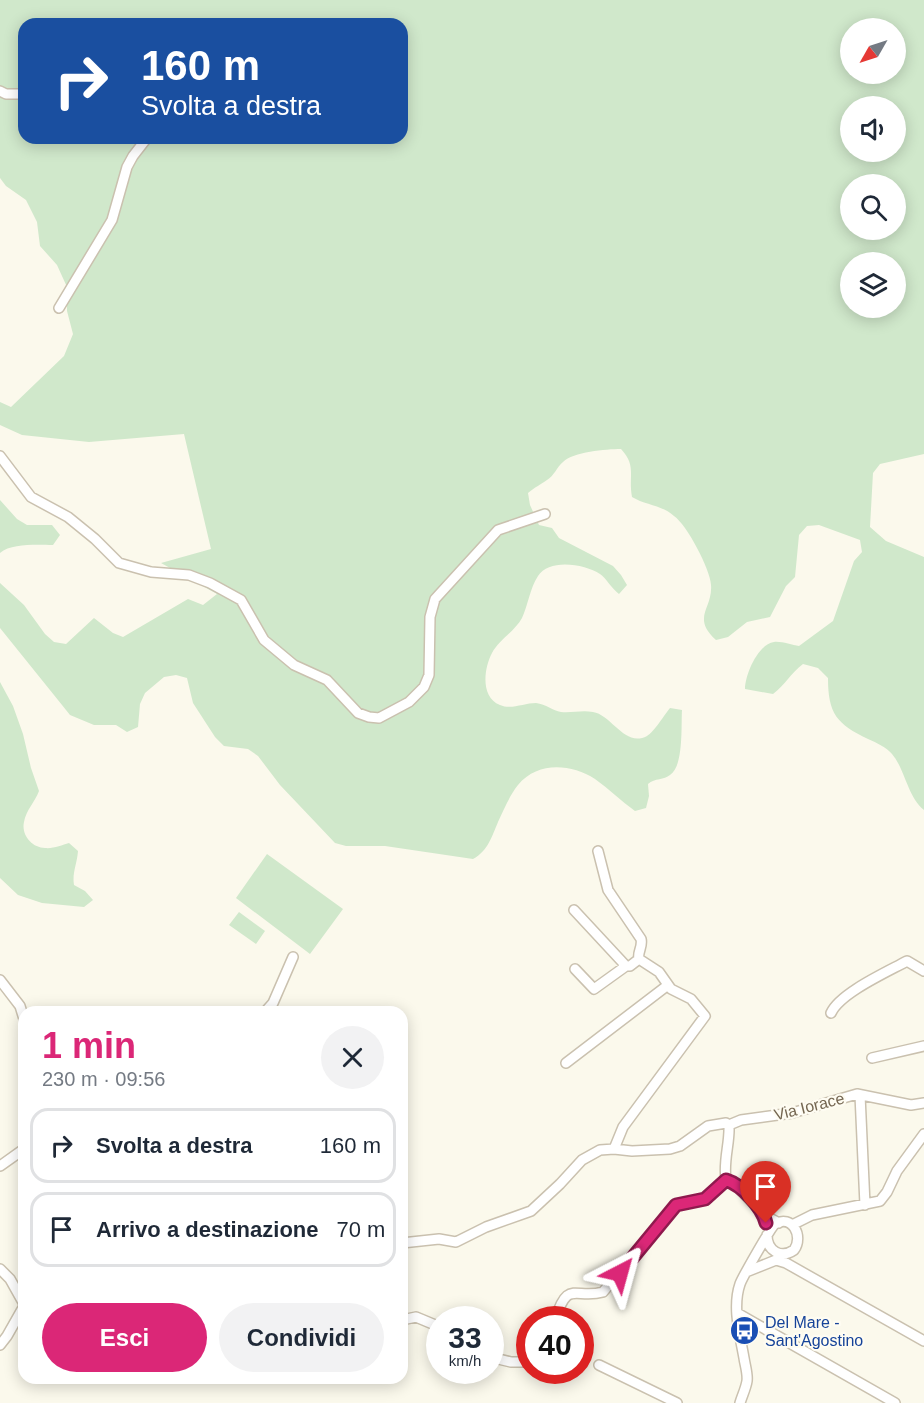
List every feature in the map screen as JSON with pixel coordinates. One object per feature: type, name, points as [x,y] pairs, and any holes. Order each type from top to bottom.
[{"type":"street","points":[[0,91],[6,94],[18,94]]},
{"type":"street","points":[[59,308],[112,220],[127,166],[142,144]]},
{"type":"street","points":[[0,456],[31,497],[68,517],[119,563],[151,572],[189,575],[210,583],[241,600],[264,640],[294,665],[327,680],[358,713],[369,717],[379,718],[409,702],[424,687],[429,675],[430,617],[435,599],[498,530],[545,514]]},
{"type":"street","points":[[598,851],[608,890],[641,939],[639,959]]},
{"type":"street","points":[[574,910],[626,966]]},
{"type":"street","points":[[270,1006],[294,957]]},
{"type":"street","points":[[575,969],[594,988],[639,959]]},
{"type":"street","points":[[408,1242],[439,1239],[456,1242],[486,1227],[531,1211],[582,1160],[600,1150],[614,1149],[623,1127],[705,1016],[691,999],[676,992],[656,969],[639,959]]},
{"type":"street","points":[[831,1013],[835,1005],[845,997],[907,961],[924,971]]},
{"type":"street","points":[[0,980],[20,1006]]},
{"type":"street","points":[[566,1063],[668,985]]},
{"type":"street","points":[[872,1058],[924,1046]]},
{"type":"street","points":[[860,1095],[864,1205]]},
{"type":"street","name":"Via Iorace","points":[[614,1149],[632,1151],[670,1149],[680,1146],[708,1126],[726,1123],[729,1125],[741,1120],[792,1113],[842,1097],[860,1095],[911,1105],[924,1103]]},
{"type":"street","points":[[726,1180],[724,1166],[729,1125]]},
{"type":"street","points":[[726,1180],[736,1185],[764,1215],[792,1225],[812,1215],[838,1208],[864,1205],[883,1198],[897,1171],[924,1134]]},
{"type":"street","points":[[0,1166],[18,1153]]},
{"type":"street","points":[[560,1306],[572,1293],[603,1293],[676,1205],[705,1199],[726,1180]]},
{"type":"street","points":[[764,1215],[769,1246],[777,1253]]},
{"type":"street","points":[[748,1270],[761,1259],[794,1250],[799,1236],[812,1215]]},
{"type":"street","points":[[740,1403],[748,1379],[736,1301],[740,1283],[772,1226],[779,1222]]},
{"type":"street","points":[[792,1225],[799,1236]]},
{"type":"street","points":[[748,1270],[776,1260],[786,1263],[924,1341]]},
{"type":"street","points":[[0,1269],[10,1279],[18,1294]]},
{"type":"street","points":[[737,1313],[896,1403]]},
{"type":"street","points":[[0,1345],[18,1316]]},
{"type":"street","points":[[408,1319],[416,1317],[426,1321]]},
{"type":"street","points":[[598,1365],[677,1403]]},
{"type":"green space","points":[[0,0],[924,0],[924,454],[880,464],[873,473],[870,527],[886,541],[924,557],[924,810],[910,791],[901,768],[892,754],[881,745],[857,734],[836,716],[830,701],[828,678],[818,668],[803,664],[773,694],[745,689],[747,676],[754,661],[768,644],[774,642],[799,646],[833,621],[854,561],[862,552],[860,540],[819,525],[807,526],[799,535],[795,577],[786,586],[770,617],[747,622],[728,637],[716,640],[705,625],[704,619],[711,585],[707,569],[697,548],[685,528],[674,516],[632,497],[629,461],[621,449],[574,456],[561,464],[549,478],[528,493],[530,505],[539,525],[552,528],[559,538],[613,566],[627,585],[619,594],[600,574],[577,565],[558,565],[543,570],[533,586],[522,618],[492,653],[487,666],[486,682],[489,696],[500,705],[513,707],[536,703],[561,712],[593,712],[600,714],[625,734],[639,739],[650,734],[670,708],[682,710],[678,763],[670,775],[648,784],[649,796],[646,808],[635,811],[586,774],[555,767],[535,772],[518,785],[507,802],[489,843],[473,859],[385,846],[346,846],[335,843],[280,785],[258,756],[248,749],[224,746],[215,737],[193,703],[187,678],[176,675],[164,677],[145,693],[140,704],[138,727],[127,732],[116,725],[94,725],[70,715],[0,628],[0,583],[24,605],[45,634],[54,642],[66,644],[94,618],[113,633],[123,637],[188,599],[203,605],[217,594],[161,563],[211,549],[184,434],[89,442],[22,435],[0,425],[0,402],[11,407],[64,356],[73,334],[67,311],[67,287],[57,265],[40,246],[37,222],[26,200],[6,186],[0,178]]},
{"type":"green space","points":[[0,500],[17,519],[27,525],[52,525],[60,535],[53,545],[18,546],[0,553]]},
{"type":"green space","points":[[0,682],[13,706],[39,791],[25,818],[24,832],[28,840],[36,846],[51,848],[69,843],[78,851],[74,885],[85,891],[93,900],[84,907],[42,903],[18,895],[0,878]]},
{"type":"green space","points":[[267,854],[343,909],[310,954],[236,898]]},
{"type":"green space","points":[[239,912],[265,931],[256,944],[229,925]]},
{"type":"place","name":"Del Mare - Sant'Agostino","points":[[744,1331]]},
{"type":"route","points":[[620,1273],[676,1205],[700,1202],[726,1180],[732,1182],[747,1195],[764,1215],[766,1223]]}]
